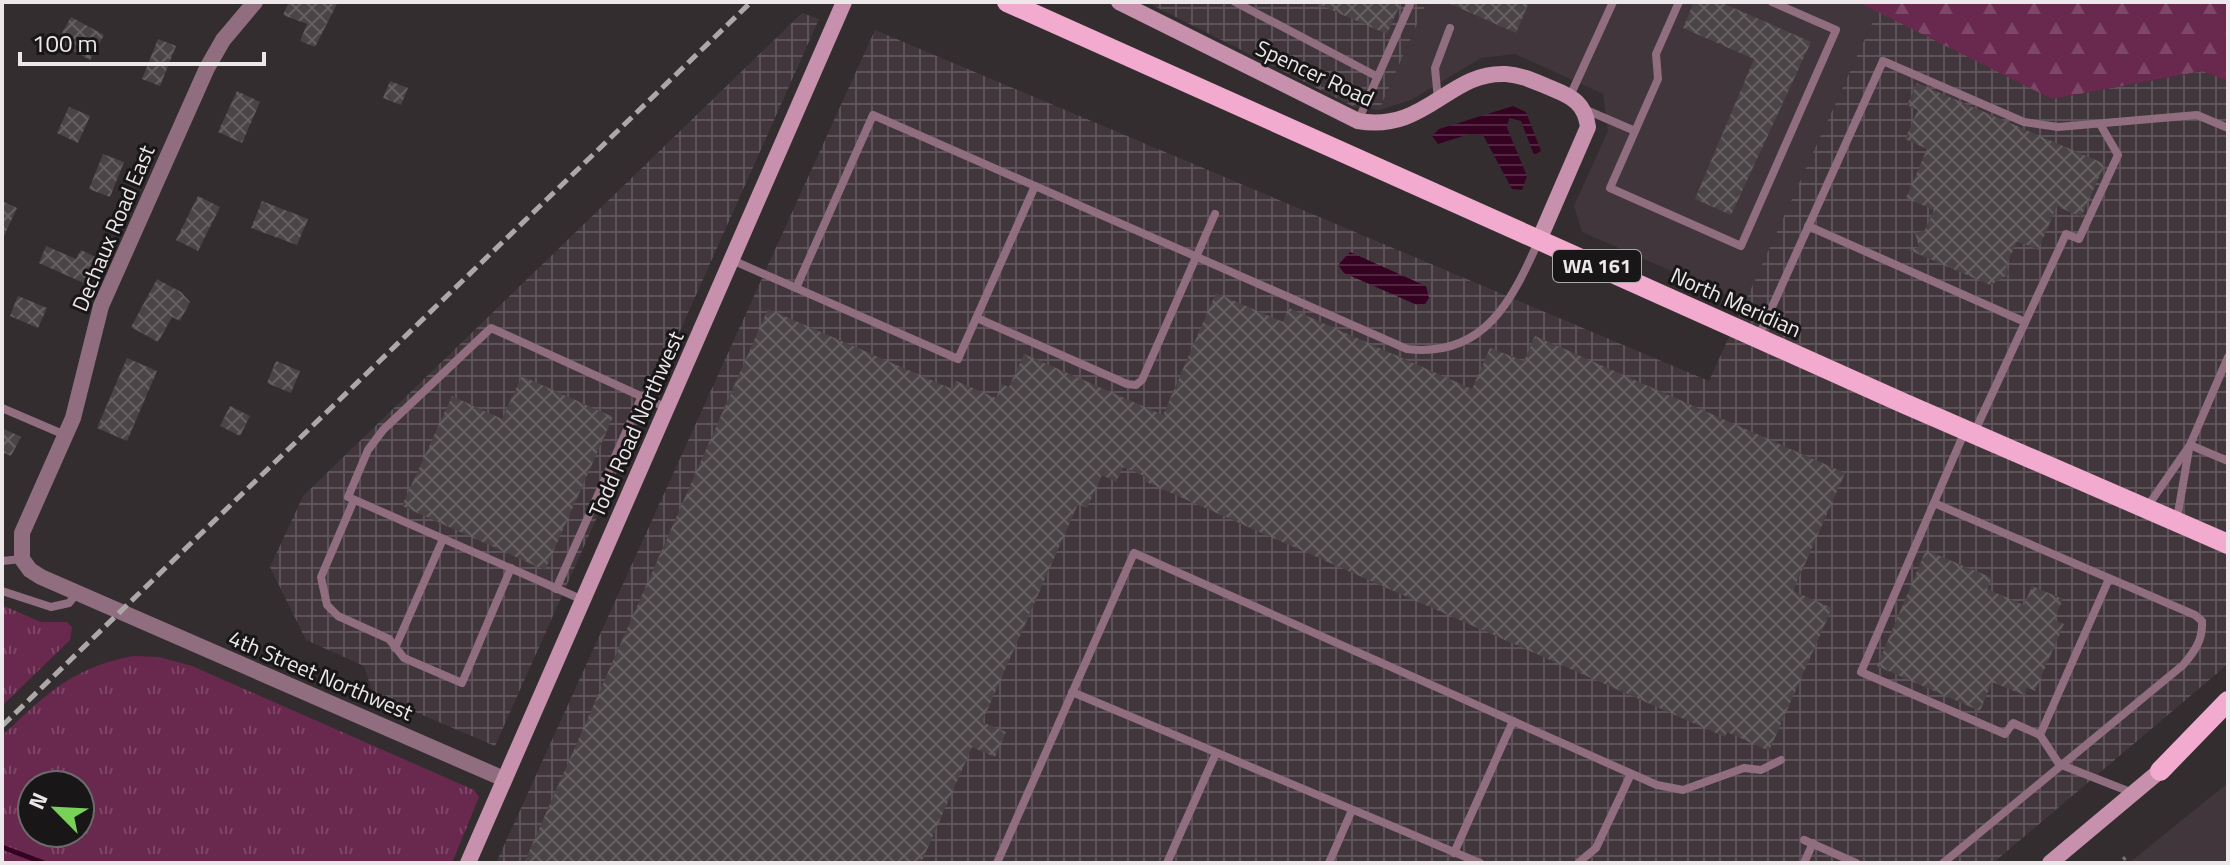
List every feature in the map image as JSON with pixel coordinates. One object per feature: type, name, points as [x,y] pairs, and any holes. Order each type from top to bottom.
[{"type":"main road","name":"North Meridian","points":[[1007,2],[1758,338],[2228,544]]},
{"type":"main road","points":[[2183,524],[2228,558]]},
{"type":"main road","points":[[2160,771],[2228,701]]},
{"type":"main road","points":[[2201,736],[2228,720]]},
{"type":"street","name":"Dechaux Road East","points":[[22,559],[22,533],[77,404],[101,306],[207,68],[223,40],[255,2]]},
{"type":"street","name":"Todd Road Northwest","points":[[468,863],[844,2]]},
{"type":"street","name":"Spencer Road","points":[[1119,2],[1358,121],[1391,124],[1477,78],[1497,74],[1521,76],[1570,96],[1584,109]]},
{"type":"street","points":[[1539,240],[1582,146],[1588,127],[1584,109]]},
{"type":"street","points":[[22,559],[34,573],[77,593]]},
{"type":"street","name":"4th Street Northwest","points":[[77,593],[504,779]]},
{"type":"street","points":[[2050,863],[2228,713]]},
{"type":"lane","points":[[1235,2],[1378,77]]},
{"type":"lane","points":[[1358,121],[1411,2]]},
{"type":"lane","points":[[1570,96],[1613,2]]},
{"type":"lane","points":[[1679,2],[1656,54],[1658,79],[1610,188],[1741,246],[1836,30],[1772,2]]},
{"type":"lane","points":[[1438,101],[1435,68],[1450,28]]},
{"type":"lane","points":[[1758,338],[1883,61],[2024,122],[2058,127],[2197,115],[2228,128]]},
{"type":"lane","points":[[1584,109],[1635,131]]},
{"type":"lane","points":[[796,288],[873,115],[1398,346],[1422,350],[1447,347],[1492,323],[1516,292],[1539,240]]},
{"type":"lane","points":[[2100,124],[2118,155],[2079,239],[2066,234],[1934,503],[1861,672],[2005,734],[2013,723],[2040,735],[2059,764],[2133,793]]},
{"type":"lane","points":[[731,259],[958,359],[1035,186]]},
{"type":"lane","points":[[977,318],[1136,385],[1142,380],[1215,214]]},
{"type":"lane","points":[[1808,226],[2025,322]]},
{"type":"lane","points":[[583,600],[348,497],[375,439],[491,328],[667,408]]},
{"type":"lane","points":[[2147,508],[2190,445],[2228,357]]},
{"type":"lane","points":[[556,589],[642,396]]},
{"type":"lane","points":[[2,408],[65,435]]},
{"type":"lane","points":[[2190,445],[2228,461]]},
{"type":"lane","points":[[2183,524],[2190,445]]},
{"type":"lane","points":[[354,500],[321,577],[323,596],[332,612],[389,639],[404,658],[462,683],[511,568]]},
{"type":"lane","points":[[1934,503],[2195,615],[2202,621],[2203,632],[2198,647],[2183,665],[2059,764],[1943,863]]},
{"type":"lane","points":[[395,648],[443,539]]},
{"type":"lane","points":[[997,863],[1134,553],[1631,774],[1683,790],[1744,768],[1761,770],[1781,760]]},
{"type":"lane","points":[[2,561],[22,559]]},
{"type":"lane","points":[[2040,735],[2109,579]]},
{"type":"lane","points":[[2,591],[51,607],[69,603],[77,593]]},
{"type":"lane","points":[[1072,692],[1480,863]]},
{"type":"lane","points":[[1454,853],[1513,721]]},
{"type":"lane","points":[[1167,863],[1216,753]]},
{"type":"lane","points":[[1578,863],[1596,848],[1631,774]]},
{"type":"lane","points":[[1329,863],[1352,810]]},
{"type":"lane","points":[[1804,863],[1808,842],[1856,863]]},
{"type":"path","points":[[2123,857],[2128,863]]},
{"type":"shaded area","points":[[1146,2],[1427,2],[1379,110],[1354,107]]},
{"type":"shaded area","points":[[1427,2],[1858,2],[1878,10],[1745,303],[1582,232],[1574,206],[1608,131],[1603,94],[1515,54],[1481,58],[1411,100],[1379,110]]},
{"type":"shaded area","points":[[1878,10],[2052,99],[2203,71],[2228,81],[2228,664],[1993,863],[496,863],[875,30],[1709,381]]},
{"type":"shaded area","points":[[802,13],[819,19],[495,746],[373,694],[364,666],[306,640],[270,567],[303,496]]},
{"type":"shaded area","points":[[1513,106],[1526,112],[1541,151],[1534,155],[1521,121],[1509,118],[1507,128],[1527,176],[1522,190],[1512,189],[1483,135],[1470,134],[1438,144],[1432,136],[1439,129]]},
{"type":"shaded area","points":[[1350,252],[1426,286],[1429,298],[1425,304],[1417,305],[1344,273],[1338,265]]},
{"type":"shaded area","points":[[2228,783],[2228,863],[2129,863]]},
{"type":"green space","points":[[1858,2],[2228,2],[2228,81],[2202,71],[2052,99]]},
{"type":"green space","points":[[2,605],[41,622],[67,622],[72,627],[70,640],[2,706]]},
{"type":"green space","points":[[133,656],[159,657],[192,666],[474,790],[479,797],[452,863],[2,863],[2,736],[61,685],[93,667]]},
{"type":"building","points":[[289,2],[338,2],[315,47],[300,41],[307,24],[283,15]]},
{"type":"building","points":[[1313,2],[1401,2],[1387,34]]},
{"type":"building","points":[[1446,2],[1529,2],[1516,33]]},
{"type":"building","points":[[1694,2],[1720,2],[1811,42],[1731,215],[1695,199],[1754,59],[1683,28]]},
{"type":"building","points":[[71,17],[104,35],[90,60],[57,42]]},
{"type":"building","points":[[158,39],[176,46],[160,86],[142,79]]},
{"type":"building","points":[[390,81],[408,88],[401,105],[383,98]]},
{"type":"building","points":[[1917,83],[2105,164],[2081,217],[2057,206],[2038,250],[2017,241],[2006,266],[2010,274],[1990,285],[1909,250],[1919,247],[1915,233],[1925,230],[1934,210],[1906,198],[1927,149],[1905,139],[1918,110],[1907,105]]},
{"type":"building","points":[[237,91],[260,102],[242,143],[218,132]]},
{"type":"building","points":[[69,107],[90,116],[78,143],[57,133]]},
{"type":"building","points":[[103,154],[124,162],[110,197],[89,189]]},
{"type":"building","points":[[198,196],[220,207],[198,251],[176,240]]},
{"type":"building","points":[[2,201],[17,208],[2,240]]},
{"type":"building","points":[[262,201],[308,219],[297,245],[251,228]]},
{"type":"building","points":[[46,246],[76,259],[81,250],[98,258],[86,284],[39,263]]},
{"type":"building","points":[[157,279],[181,292],[190,302],[180,321],[172,317],[158,342],[131,327]]},
{"type":"building","points":[[1216,293],[1283,322],[1289,308],[1472,389],[1490,348],[1524,361],[1535,336],[1845,473],[1793,591],[1832,608],[1769,751],[1727,732],[1725,737],[1144,481],[1146,477],[1123,467],[1116,482],[1102,475],[1087,508],[1078,504],[982,722],[1006,732],[995,757],[972,747],[921,863],[524,863],[768,309],[952,389],[956,381],[996,398],[1002,384],[1009,387],[1024,354],[1163,415]]},
{"type":"building","points":[[18,296],[47,308],[38,328],[10,316]]},
{"type":"building","points":[[127,358],[157,371],[127,441],[97,428]]},
{"type":"building","points":[[276,361],[300,371],[291,393],[267,383]]},
{"type":"building","points":[[522,376],[613,417],[545,570],[402,506],[452,396],[502,419]]},
{"type":"building","points":[[230,406],[250,416],[240,436],[220,426]]},
{"type":"building","points":[[2,428],[21,437],[11,456],[2,452]]},
{"type":"building","points":[[1926,550],[1992,578],[1987,589],[2024,605],[2032,586],[2063,599],[2054,620],[2064,624],[2035,691],[2027,687],[2024,695],[1992,682],[1980,711],[1877,666]]},
{"type":"waterway","points":[[2,847],[44,863]]},
{"type":"railway","points":[[2,726],[751,2]]}]
